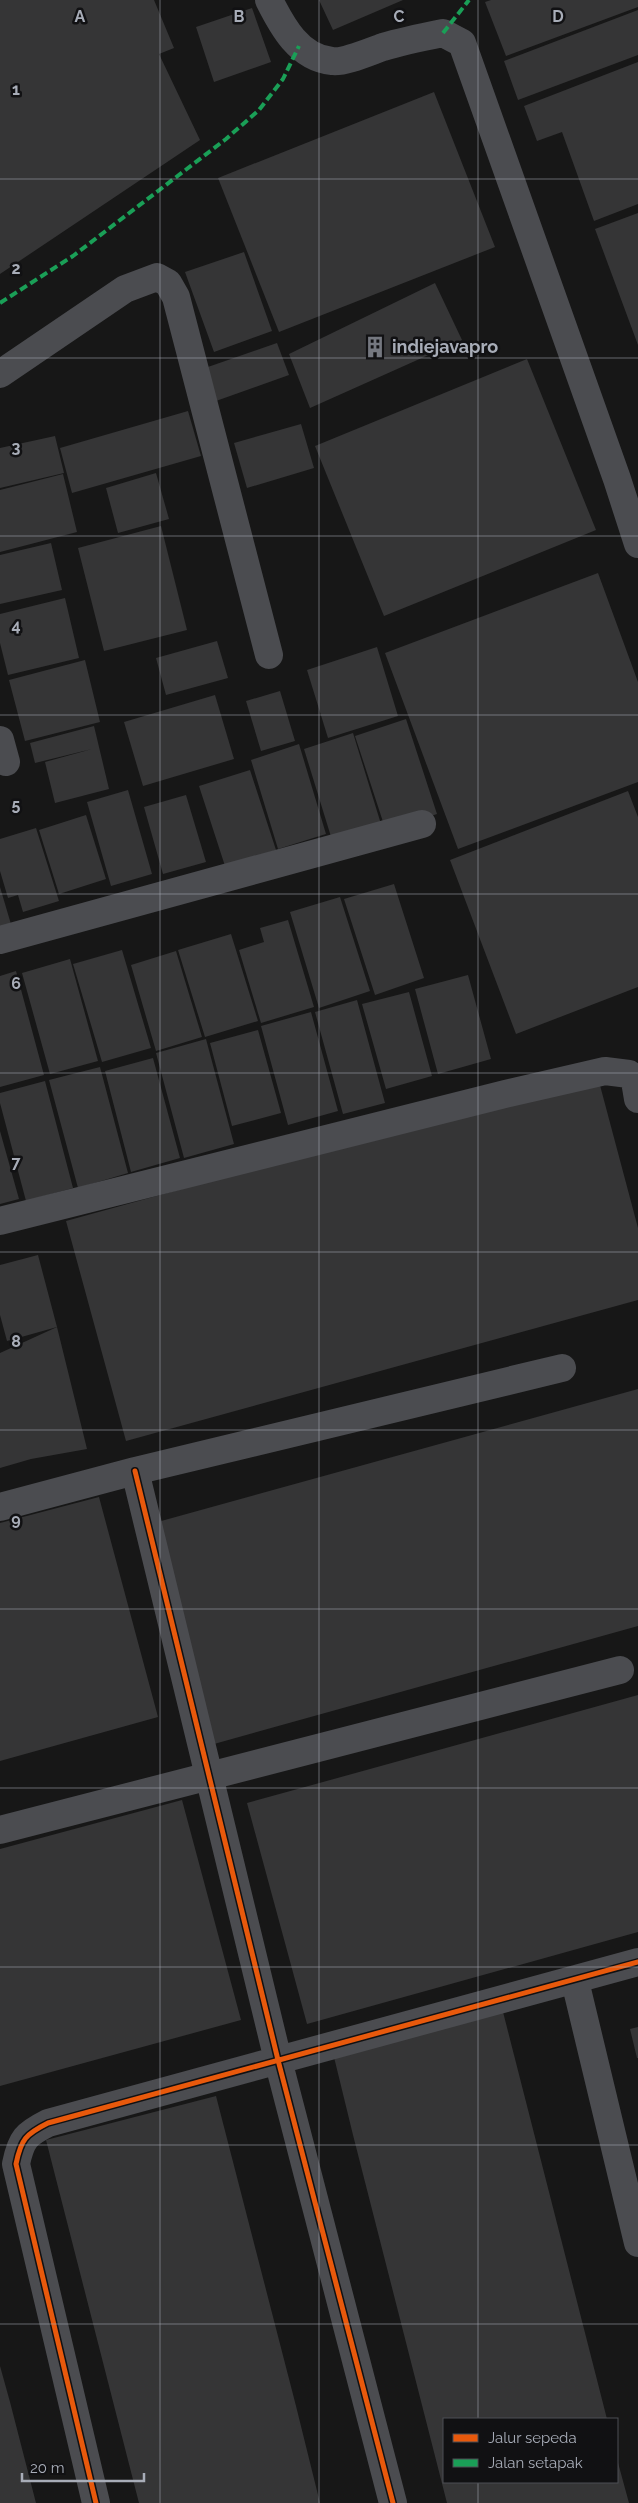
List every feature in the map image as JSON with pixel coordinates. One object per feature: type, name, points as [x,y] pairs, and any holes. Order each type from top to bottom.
[{"type":"street","points":[[269,0],[283,28],[299,46],[317,57],[333,62],[394,44],[443,33],[462,43],[617,479],[638,544]]},
{"type":"street","points":[[0,374],[125,289],[157,277],[168,283],[176,297],[269,655]]},
{"type":"street","points":[[0,940],[422,824]]},
{"type":"street","points":[[0,1221],[496,1096],[605,1071],[629,1074],[635,1081],[638,1099]]},
{"type":"street","points":[[0,1507],[135,1471],[562,1368]]},
{"type":"street","points":[[135,1471],[278,2060],[393,2503]]},
{"type":"street","points":[[0,1830],[620,1670]]},
{"type":"street","points":[[96,2503],[16,2164],[20,2147],[30,2132],[48,2123],[638,1962]]},
{"type":"street","points":[[575,1980],[638,2243]]},
{"type":"building","points":[[0,0],[154,0],[174,48],[159,54],[200,140],[0,274]]},
{"type":"building","points":[[319,0],[403,0],[333,30]]},
{"type":"building","points":[[491,0],[638,0],[638,7],[506,56],[485,2]]},
{"type":"building","points":[[252,8],[271,62],[214,82],[196,27]]},
{"type":"building","points":[[638,10],[638,55],[518,100],[504,61]]},
{"type":"building","points":[[638,62],[638,204],[594,221],[562,132],[537,141],[524,106]]},
{"type":"building","points":[[434,92],[495,247],[279,332],[218,178]]},
{"type":"building","points":[[638,213],[638,345],[595,229]]},
{"type":"building","points":[[244,252],[272,331],[214,352],[185,272]]},
{"type":"building","name":"indiejavapro","points":[[435,283],[462,340],[310,408],[289,354]]},
{"type":"building","points":[[277,343],[289,375],[216,401],[205,368]]},
{"type":"building","points":[[527,359],[596,530],[384,616],[315,446]]},
{"type":"building","points":[[188,411],[201,456],[72,493],[60,448]]},
{"type":"building","points":[[301,424],[314,468],[247,488],[234,443]]},
{"type":"building","points":[[55,436],[64,473],[0,488],[0,448]]},
{"type":"building","points":[[156,473],[169,519],[118,533],[106,488]]},
{"type":"building","points":[[63,474],[77,532],[0,552],[0,490]]},
{"type":"building","points":[[161,526],[187,630],[104,651],[78,548]]},
{"type":"building","points":[[51,543],[62,590],[0,604],[0,555]]},
{"type":"building","points":[[598,573],[638,682],[638,782],[458,849],[385,653]]},
{"type":"building","points":[[65,598],[79,658],[8,675],[0,643],[0,614]]},
{"type":"building","points":[[217,641],[228,678],[166,695],[156,658]]},
{"type":"building","points":[[377,647],[398,716],[328,738],[307,670]]},
{"type":"building","points":[[85,660],[100,722],[25,741],[9,680]]},
{"type":"building","points":[[280,691],[295,741],[261,751],[246,701]]},
{"type":"building","points":[[215,695],[234,759],[143,786],[124,722]]},
{"type":"building","points":[[406,719],[437,814],[386,831],[355,736]]},
{"type":"building","points":[[94,726],[109,789],[55,803],[45,762],[92,749],[35,763],[30,743]]},
{"type":"building","points":[[353,733],[381,824],[332,840],[304,749]]},
{"type":"building","points":[[299,744],[326,834],[278,849],[251,760]]},
{"type":"building","points":[[250,770],[276,850],[225,866],[199,786]]},
{"type":"building","points":[[128,790],[152,874],[111,886],[87,802]]},
{"type":"building","points":[[628,791],[638,817],[638,987],[516,1034],[450,860]]},
{"type":"building","points":[[186,795],[206,862],[163,874],[144,807]]},
{"type":"building","points":[[86,815],[106,879],[59,894],[39,830]]},
{"type":"building","points":[[36,828],[59,901],[23,912],[18,895],[8,898],[0,871],[0,839]]},
{"type":"building","points":[[394,884],[424,978],[375,995],[344,899]]},
{"type":"building","points":[[0,887],[13,931],[0,935]]},
{"type":"building","points":[[340,897],[370,991],[319,1008],[290,912]]},
{"type":"building","points":[[288,920],[314,1007],[261,1023],[239,950],[264,942],[260,928]]},
{"type":"building","points":[[231,934],[258,1021],[205,1037],[178,950]]},
{"type":"building","points":[[122,950],[151,1048],[102,1062],[73,964]]},
{"type":"building","points":[[176,951],[202,1037],[156,1051],[131,965]]},
{"type":"building","points":[[70,959],[98,1061],[50,1074],[22,973]]},
{"type":"building","points":[[16,971],[44,1075],[0,1087],[0,976]]},
{"type":"building","points":[[468,975],[491,1059],[438,1074],[415,989]]},
{"type":"building","points":[[409,992],[432,1076],[386,1089],[362,1004]]},
{"type":"building","points":[[357,1000],[385,1103],[343,1114],[315,1012]]},
{"type":"building","points":[[311,1012],[338,1111],[288,1125],[261,1026]]},
{"type":"building","points":[[258,1030],[281,1113],[232,1126],[210,1043]]},
{"type":"building","points":[[206,1039],[234,1144],[184,1158],[156,1053]]},
{"type":"building","points":[[153,1058],[180,1158],[131,1172],[105,1071]]},
{"type":"building","points":[[100,1067],[128,1173],[78,1188],[49,1080]]},
{"type":"building","points":[[597,1074],[638,1228],[638,1300],[126,1441],[66,1221]]},
{"type":"building","points":[[45,1081],[73,1188],[26,1201],[0,1103],[0,1093]]},
{"type":"building","points":[[0,1131],[19,1199],[0,1204]]},
{"type":"building","points":[[38,1255],[57,1327],[7,1341],[0,1315],[0,1265]]},
{"type":"building","points":[[57,1327],[87,1449],[31,1459],[0,1468],[0,1353]]},
{"type":"building","points":[[638,1389],[638,1626],[214,1744],[154,1523]]},
{"type":"building","points":[[99,1497],[158,1717],[0,1761],[0,1523]]},
{"type":"building","points":[[638,1695],[638,1932],[307,2024],[247,1803]]},
{"type":"building","points":[[182,1800],[241,2020],[0,2086],[0,1849]]},
{"type":"building","points":[[502,2008],[607,2418],[443,2418],[443,2483],[618,2483],[618,2463],[629,2503],[447,2503],[333,2053]]},
{"type":"building","points":[[638,2027],[638,2058],[637,2058],[630,2029]]},
{"type":"building","points":[[216,2096],[320,2503],[139,2503],[46,2140]]},
{"type":"building","points":[[0,2366],[10,2402],[36,2503],[0,2503]]},
{"type":"marked path","points":[[443,33],[469,0]]},
{"type":"marked path","points":[[0,303],[73,256],[226,139],[259,110],[283,79],[299,46]]},
{"type":"cycle path","points":[[135,1471],[278,2060],[393,2503]]},
{"type":"cycle path","points":[[96,2503],[16,2164],[20,2149],[30,2134],[48,2123],[638,1962]]},
{"type":"place","name":"indiejavapro","points":[[375,347]]}]
